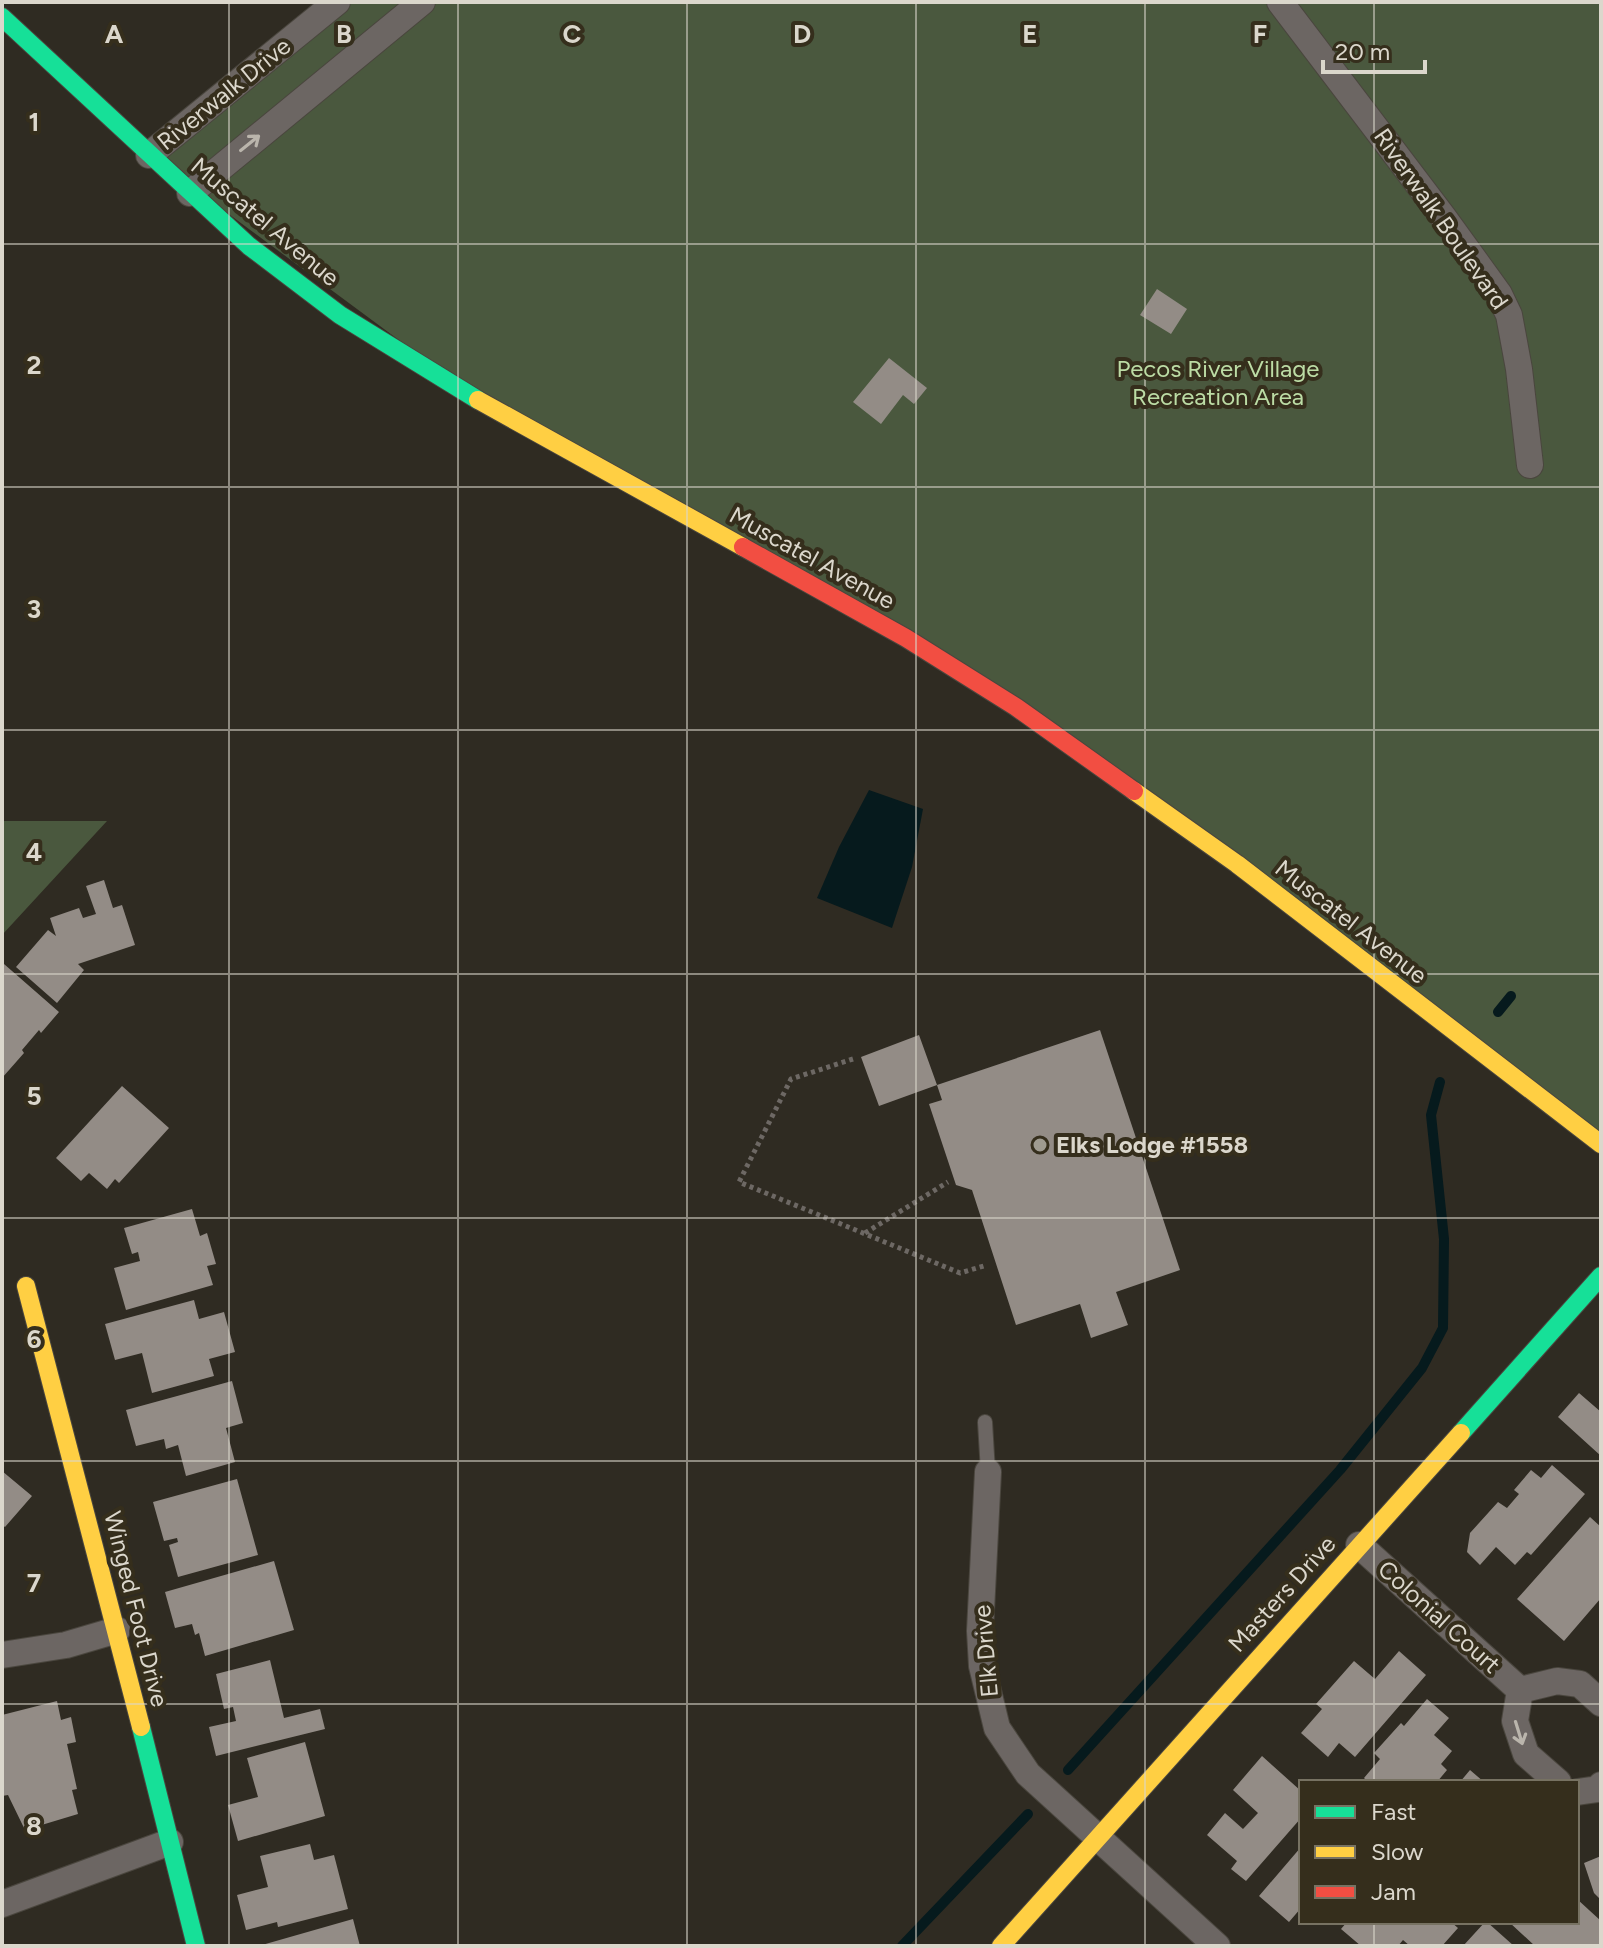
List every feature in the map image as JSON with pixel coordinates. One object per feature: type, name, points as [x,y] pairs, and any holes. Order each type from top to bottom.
[{"type":"street","name":"Riverwalk Drive","points":[[149,155],[337,2]]},
{"type":"street","points":[[190,193],[422,2]]},
{"type":"street","name":"Riverwalk Boulevard","points":[[1280,2],[1499,294],[1509,315],[1519,369],[1530,465]]},
{"type":"street","name":"Muscatel Avenue","points":[[2,17],[249,246],[340,315],[409,359],[906,638],[1028,714],[1237,864],[1601,1144]]},
{"type":"street","name":"Winged Foot Drive","points":[[26,1286],[196,1946]]},
{"type":"street","name":"Masters Drive","points":[[1001,1946],[1359,1545],[1598,1286]]},
{"type":"street","name":"Elk Drive","points":[[988,1472],[980,1631],[982,1666],[997,1728],[1028,1774],[1217,1946]]},
{"type":"street","name":"Colonial Court","points":[[1359,1545],[1520,1690]]},
{"type":"street","points":[[2,1655],[66,1645],[117,1630]]},
{"type":"street","name":"Colonial Court","points":[[1520,1690],[1557,1681],[1580,1684],[1601,1703]]},
{"type":"street","name":"Colonial Court","points":[[1520,1690],[1515,1721],[1526,1754],[1556,1780]]},
{"type":"street","points":[[1579,1792],[1598,1789],[1601,1785]]},
{"type":"street","points":[[2,1904],[170,1842]]},
{"type":"lane","points":[[985,1422],[988,1472]]},
{"type":"path","points":[[853,1059],[791,1079],[739,1182],[960,1273],[987,1265]]},
{"type":"path","points":[[865,1233],[948,1182]]},
{"type":"green space","name":"Pecos River Village Recreation Area","points":[[337,2],[1601,2],[1601,1144],[1075,746],[488,406],[149,155]]},
{"type":"green space","points":[[2,821],[107,821],[2,935]]},
{"type":"shaded area","points":[[869,790],[923,809],[912,867],[892,928],[817,898]]},
{"type":"building","points":[[1157,289],[1187,309],[1171,334],[1140,315]]},
{"type":"building","points":[[889,358],[927,388],[914,404],[903,395],[881,424],[853,402]]},
{"type":"building","points":[[104,880],[113,908],[122,905],[135,945],[78,964],[84,970],[57,1003],[16,967],[48,930],[56,936],[50,918],[79,908],[83,918],[96,914],[86,886]]},
{"type":"building","points":[[4,964],[59,1012],[41,1033],[39,1030],[2,1078]]},
{"type":"building","name":"Elks Lodge #1558","points":[[1100,1030],[1180,1270],[1116,1292],[1128,1325],[1091,1338],[1080,1304],[1016,1325],[972,1190],[956,1185],[929,1104],[942,1100],[937,1085]]},
{"type":"building","points":[[919,1035],[937,1085],[879,1106],[861,1057]]},
{"type":"building","points":[[122,1086],[169,1128],[119,1183],[115,1179],[107,1189],[89,1173],[81,1181],[56,1158]]},
{"type":"building","points":[[192,1209],[200,1236],[207,1233],[216,1264],[207,1266],[213,1285],[126,1310],[114,1268],[140,1261],[138,1252],[132,1254],[124,1228]]},
{"type":"building","points":[[194,1300],[199,1319],[224,1312],[235,1352],[209,1359],[214,1376],[152,1393],[142,1353],[115,1360],[105,1324]]},
{"type":"building","points":[[232,1381],[243,1423],[226,1428],[235,1462],[186,1476],[178,1445],[166,1449],[164,1439],[136,1446],[126,1410]]},
{"type":"building","points":[[1579,1393],[1601,1412],[1601,1456],[1558,1417]]},
{"type":"building","points":[[1552,1465],[1585,1494],[1531,1555],[1527,1552],[1515,1565],[1496,1547],[1480,1565],[1467,1552],[1470,1533],[1498,1502],[1507,1508],[1519,1494],[1514,1490],[1531,1470],[1541,1478]]},
{"type":"building","points":[[2,1471],[32,1496],[5,1527],[2,1525]]},
{"type":"building","points":[[237,1479],[258,1555],[178,1577],[169,1545],[178,1542],[177,1538],[164,1541],[153,1502]]},
{"type":"building","points":[[1590,1517],[1601,1527],[1601,1598],[1564,1641],[1517,1599]]},
{"type":"building","points":[[274,1561],[294,1630],[205,1656],[199,1633],[195,1635],[192,1624],[175,1628],[165,1592]]},
{"type":"building","points":[[1399,1651],[1426,1675],[1355,1757],[1339,1743],[1328,1757],[1301,1733],[1322,1709],[1316,1704],[1354,1661],[1375,1679]]},
{"type":"building","points":[[270,1660],[284,1718],[320,1709],[325,1729],[216,1756],[209,1727],[236,1721],[233,1707],[224,1709],[216,1674]]},
{"type":"building","points":[[1427,1699],[1449,1718],[1434,1735],[1452,1751],[1441,1764],[1447,1770],[1439,1780],[1366,1780],[1364,1778],[1380,1759],[1374,1753],[1401,1723],[1404,1726]]},
{"type":"building","points":[[57,1701],[61,1720],[71,1717],[76,1742],[67,1744],[77,1789],[72,1790],[78,1814],[25,1830],[8,1795],[2,1796],[2,1715]]},
{"type":"building","points":[[305,1742],[325,1816],[238,1841],[228,1805],[258,1797],[247,1758]]},
{"type":"building","points":[[1262,1756],[1299,1789],[1299,1820],[1246,1881],[1231,1869],[1237,1861],[1207,1835],[1225,1813],[1243,1829],[1258,1813],[1233,1790]]},
{"type":"building","points":[[1470,1770],[1482,1780],[1462,1780]]},
{"type":"building","points":[[310,1844],[314,1860],[334,1855],[348,1909],[278,1927],[277,1922],[246,1930],[237,1895],[268,1887],[260,1856]]},
{"type":"building","points":[[1299,1849],[1299,1910],[1289,1922],[1259,1896]]},
{"type":"building","points":[[1601,1856],[1601,1900],[1594,1893],[1584,1863]]},
{"type":"building","points":[[1579,1901],[1601,1921],[1601,1946],[1535,1946],[1511,1924],[1579,1924]]},
{"type":"building","points":[[353,1919],[360,1946],[262,1946],[262,1945]]},
{"type":"building","points":[[1345,1924],[1453,1924],[1458,1928],[1442,1946],[1410,1946],[1403,1940],[1398,1946],[1361,1946],[1341,1929]]},
{"type":"building","points":[[1483,1924],[1489,1924],[1514,1946],[1463,1946]]},
{"type":"waterway","points":[[1498,1012],[1511,996]]},
{"type":"waterway","points":[[1068,1770],[1340,1470],[1422,1368],[1443,1328],[1444,1239],[1431,1115],[1440,1082]]},
{"type":"waterway","points":[[902,1946],[1028,1814]]},
{"type":"traffic: fast","points":[[2,17],[249,246],[340,315],[478,400]]},
{"type":"traffic: fast","points":[[1461,1433],[1601,1276]]},
{"type":"traffic: fast","points":[[141,1727],[196,1946]]},
{"type":"traffic: slow","points":[[478,400],[743,547]]},
{"type":"traffic: slow","points":[[1134,791],[1237,864],[1601,1144]]},
{"type":"traffic: slow","points":[[26,1286],[141,1727]]},
{"type":"traffic: slow","points":[[1001,1946],[1461,1433]]},
{"type":"traffic: jam","points":[[743,547],[906,638],[1016,707],[1134,791]]},
{"type":"place","name":"Elks Lodge #1558","points":[[1040,1145]]}]
